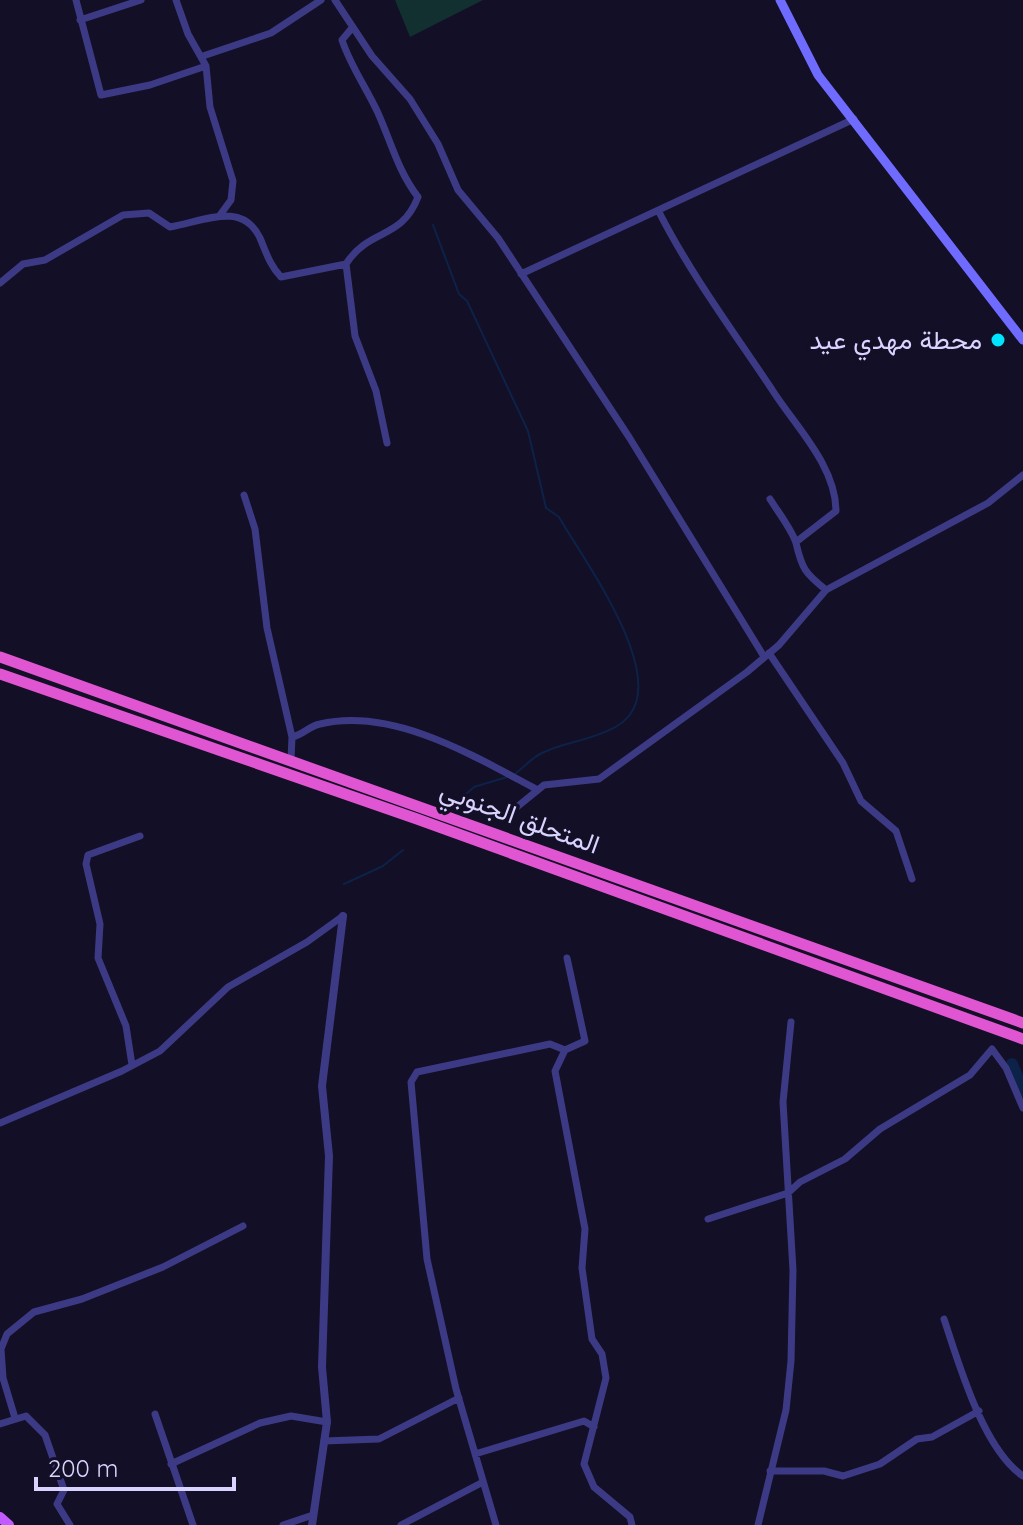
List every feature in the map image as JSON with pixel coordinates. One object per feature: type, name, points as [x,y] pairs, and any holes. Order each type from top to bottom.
[{"type":"highway","name":"المتحلق الجنوبي","points":[[0,657],[1023,1023]]},
{"type":"highway","name":"المتحلق الجنوبي","points":[[0,674],[379,805],[1023,1039]]},
{"type":"main road","points":[[780,0],[818,75],[1023,340]]},
{"type":"main road","points":[[0,1517],[9,1525]]},
{"type":"street","points":[[76,0],[101,95],[150,85],[206,66]]},
{"type":"street","points":[[80,20],[141,0]]},
{"type":"street","points":[[176,0],[188,34],[203,56],[210,107],[233,181],[231,200],[220,215]]},
{"type":"street","points":[[203,56],[271,33],[321,0]]},
{"type":"street","points":[[335,0],[352,28],[410,99],[438,144],[458,190],[498,238],[766,654],[843,763],[861,801],[896,831],[912,879]]},
{"type":"street","points":[[0,283],[23,264],[45,260],[123,215],[153,214],[170,227],[220,215],[244,219],[253,226],[274,270],[281,277],[346,264],[367,241],[393,231],[410,218],[418,197],[405,180],[378,113],[351,68],[342,40],[352,28]]},
{"type":"street","points":[[521,274],[854,119]]},
{"type":"street","points":[[659,212],[823,466],[836,511],[796,542]]},
{"type":"street","points":[[346,264],[355,336],[376,391],[387,443]]},
{"type":"street","points":[[507,815],[536,789],[551,782],[599,779],[692,714],[766,654],[826,590],[988,503],[1023,475]]},
{"type":"street","points":[[244,495],[255,529],[267,628],[292,737],[291,760]]},
{"type":"street","points":[[770,499],[796,542],[795,552],[806,573],[826,590]]},
{"type":"street","points":[[292,737],[320,724],[374,721],[458,747],[536,789]]},
{"type":"street","points":[[132,1065],[126,1026],[98,958],[100,924],[86,864],[88,855],[140,836]]},
{"type":"street","points":[[0,1123],[160,1051],[228,987],[307,942],[343,916]]},
{"type":"street","points":[[283,1525],[313,1520],[327,1422],[322,1367],[329,1156],[322,1086],[343,916]]},
{"type":"street","points":[[567,958],[585,1041],[565,1050],[555,1071],[585,1229],[582,1268],[592,1339],[602,1354],[606,1378],[584,1464],[594,1487],[630,1517],[632,1525]]},
{"type":"street","points":[[758,1525],[786,1410],[791,1361],[793,1270],[783,1102],[791,1022]]},
{"type":"street","points":[[496,1525],[459,1398],[427,1259],[411,1082],[417,1072],[550,1044],[565,1050]]},
{"type":"street","points":[[708,1219],[788,1193],[800,1182],[845,1159],[893,1120],[970,1075],[992,1049],[1006,1068],[1023,1108]]},
{"type":"street","points":[[15,1418],[3,1378],[1,1349],[7,1334],[34,1312],[82,1299],[163,1267],[243,1226]]},
{"type":"street","points":[[944,1319],[979,1411],[1000,1455],[1023,1476]]},
{"type":"street","points":[[324,1441],[379,1439],[459,1398]]},
{"type":"street","points":[[770,1471],[824,1471],[843,1476],[880,1464],[917,1439],[932,1437],[979,1411]]},
{"type":"street","points":[[155,1414],[193,1525]]},
{"type":"street","points":[[0,1424],[26,1416],[45,1435],[64,1490],[57,1504],[70,1525]]},
{"type":"street","points":[[171,1464],[260,1423],[291,1416],[327,1422]]},
{"type":"street","points":[[475,1454],[584,1421],[594,1427]]},
{"type":"street","points":[[401,1525],[483,1482]]},
{"type":"green space","points":[[395,0],[483,0],[410,37]]},
{"type":"waterway","points":[[433,225],[459,294],[467,301],[528,431],[546,508],[559,517],[605,592],[633,655],[638,684],[634,708],[617,726],[542,753],[513,775]]},
{"type":"waterway","points":[[465,795],[474,787],[507,777]]},
{"type":"waterway","points":[[344,884],[383,866],[403,850]]},
{"type":"waterway","points":[[1012,1064],[1023,1091]]},
{"type":"place","name":"محطة مهدي عيد","points":[[998,340]]}]
